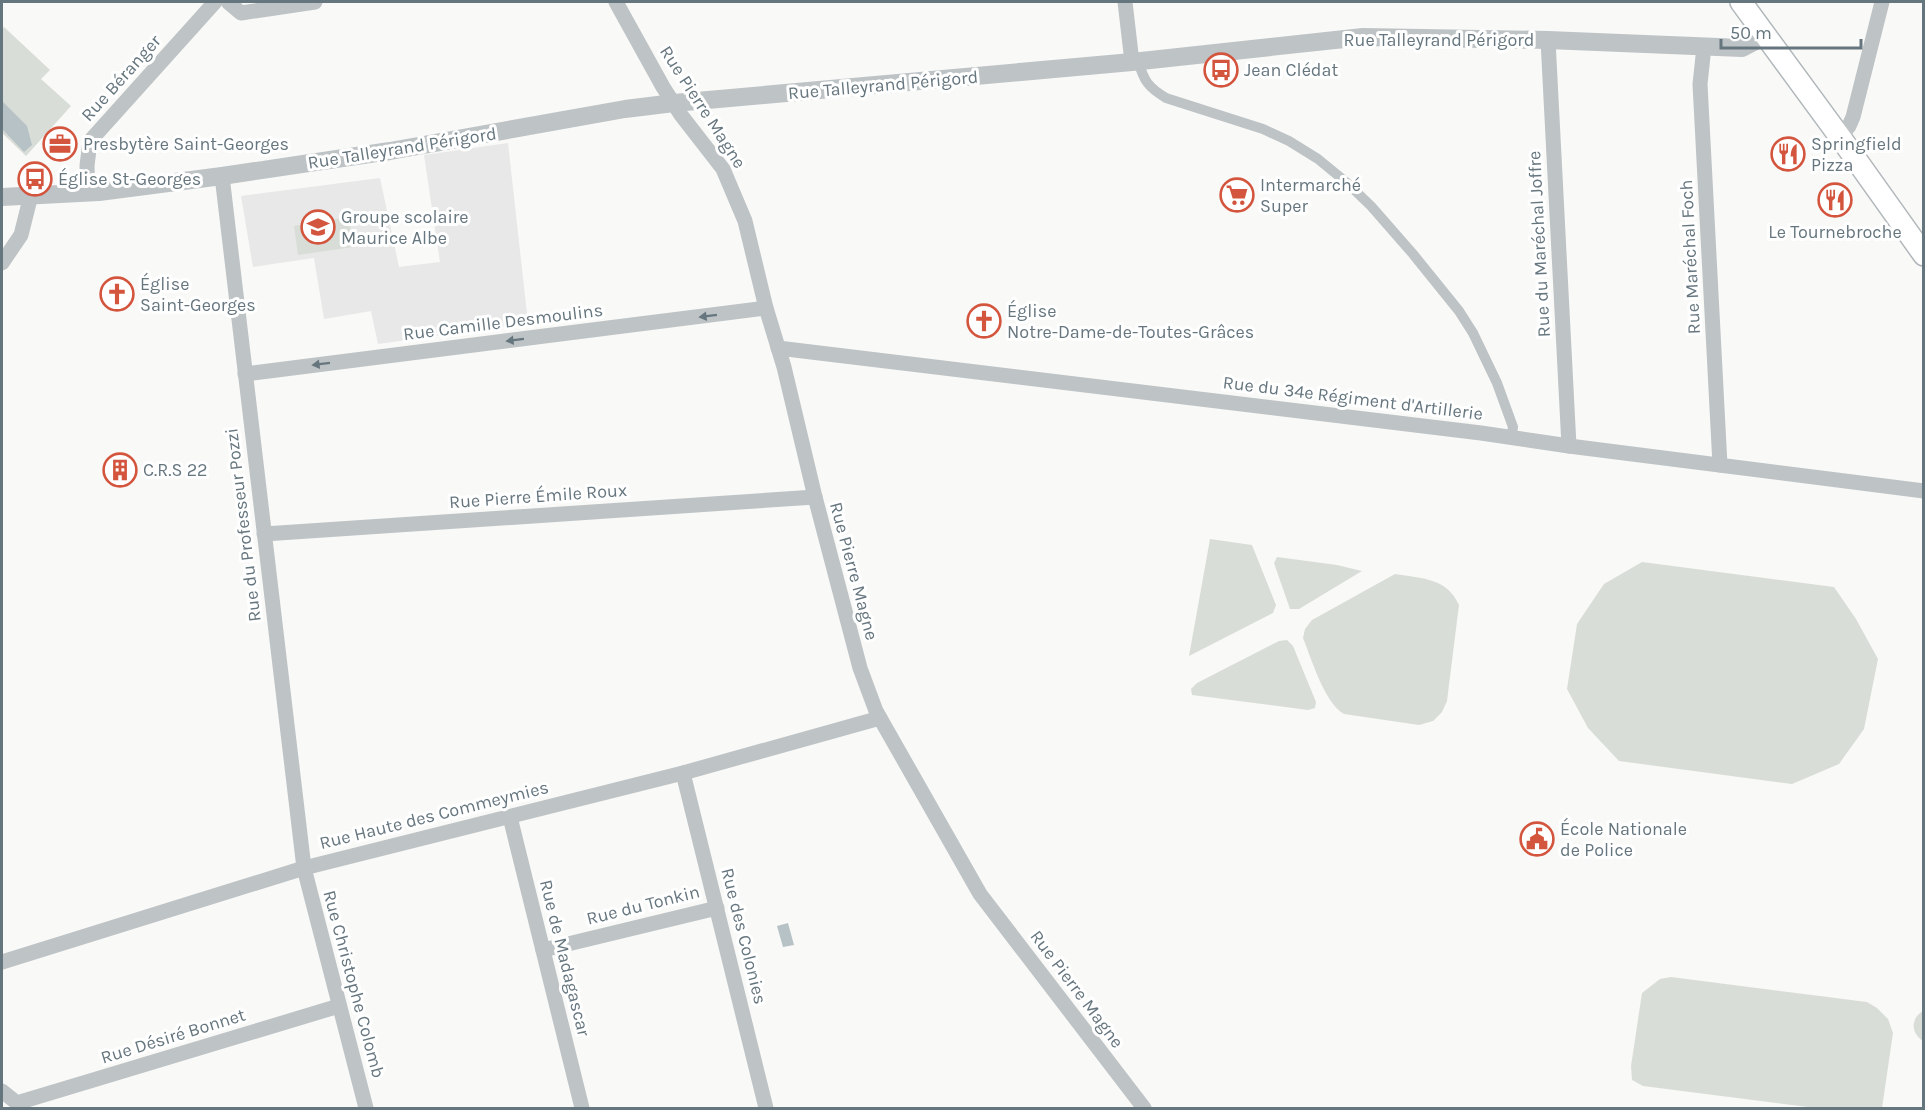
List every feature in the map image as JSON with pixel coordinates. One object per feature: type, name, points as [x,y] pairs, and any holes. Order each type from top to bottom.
[{"type":"main road","points":[[1741,2],[1840,136],[1923,255]]},
{"type":"street","name":"Rue Béranger","points":[[88,193],[87,166],[90,141],[215,2]]},
{"type":"street","points":[[228,2],[241,12],[315,2]]},
{"type":"street","name":"Rue Pierre Magne","points":[[616,2],[686,122],[723,169],[745,221],[814,497],[860,668],[880,718],[980,894],[1144,1108]]},
{"type":"street","points":[[1125,2],[1135,62],[1152,90],[1166,98],[1263,129],[1289,141],[1318,159],[1371,206],[1459,311],[1473,333],[1497,383],[1513,427],[1512,438]]},
{"type":"street","points":[[1840,136],[1853,117],[1882,2]]},
{"type":"street","name":"Rue Talleyrand Périgord","points":[[2,197],[88,193],[222,176],[390,151],[674,103],[1135,62],[1363,37],[1548,40],[1742,48],[1767,35]]},
{"type":"street","name":"Rue du Maréchal Joffre","points":[[1548,40],[1569,446]]},
{"type":"street","name":"Rue Maréchal Foch","points":[[1704,47],[1700,84],[1720,465]]},
{"type":"street","name":"Rue du Professeur Pozzi","points":[[222,176],[304,868]]},
{"type":"street","points":[[2,262],[21,235],[31,195]]},
{"type":"street","name":"Rue Camille Desmoulins","points":[[245,374],[766,308]]},
{"type":"street","name":"Rue du 34e Régiment d'Artillerie","points":[[778,348],[1923,491]]},
{"type":"street","name":"Rue Pierre Émile Roux","points":[[264,534],[814,497]]},
{"type":"street","name":"Rue Haute des Commeymies","points":[[2,962],[304,868],[683,773],[880,718]]},
{"type":"street","name":"Rue des Colonies","points":[[683,773],[766,1108]]},
{"type":"street","name":"Rue de Madagascar","points":[[510,817],[582,1108]]},
{"type":"street","name":"Rue Christophe Colomb","points":[[304,868],[366,1108]]},
{"type":"street","name":"Rue du Tonkin","points":[[543,950],[717,908]]},
{"type":"street","name":"Rue Désiré Bonnet","points":[[2,1091],[17,1103],[339,1006]]},
{"type":"shaded area","points":[[4,27],[50,70],[41,79],[71,106],[26,156],[2,133],[2,29]]},
{"type":"shaded area","points":[[2,101],[27,126],[32,145],[24,152],[2,129]]},
{"type":"shaded area","name":"Groupe scolaire Maurice Albe","points":[[508,143],[528,323],[378,344],[371,311],[324,319],[314,258],[253,267],[241,196],[380,178],[399,267],[440,262],[424,155]]},
{"type":"shaded area","points":[[349,217],[353,247],[298,255],[294,226]]},
{"type":"shaded area","points":[[1210,539],[1252,545],[1276,605],[1273,613],[1189,656]]},
{"type":"shaded area","points":[[1277,557],[1337,565],[1362,571],[1299,609],[1290,609],[1274,563]]},
{"type":"shaded area","points":[[1642,562],[1834,587],[1856,619],[1878,659],[1864,729],[1839,764],[1792,784],[1619,761],[1588,728],[1567,689],[1577,624],[1604,584]]},
{"type":"shaded area","points":[[1395,574],[1440,584],[1454,596],[1459,605],[1447,701],[1442,712],[1433,721],[1419,725],[1344,714],[1330,700],[1303,638],[1305,629],[1312,620]]},
{"type":"shaded area","points":[[1287,640],[1293,646],[1316,702],[1315,708],[1308,710],[1192,695],[1191,689],[1197,683],[1279,641]]},
{"type":"shaded area","points":[[788,923],[794,945],[783,947],[777,926]]},
{"type":"shaded area","points":[[1671,977],[1867,1002],[1877,1008],[1888,1019],[1893,1033],[1882,1108],[1816,1108],[1643,1086],[1632,1080],[1631,1066],[1642,993],[1660,979]]},
{"type":"shaded area","points":[[1923,1011],[1923,1041],[1914,1030],[1914,1022]]},
{"type":"place","name":"Jean Clédat","points":[[1221,70]]},
{"type":"place","name":"Presbytère Saint-Georges","points":[[60,144]]},
{"type":"place","name":"Springfield Pizza","points":[[1788,154]]},
{"type":"place","name":"Église St-Georges","points":[[35,179]]},
{"type":"place","name":"Intermarché Super","points":[[1237,195]]},
{"type":"place","name":"Le Tournebroche","points":[[1835,200]]},
{"type":"place","name":"Groupe scolaire Maurice Albe","points":[[318,227]]},
{"type":"place","name":"Église Saint-Georges","points":[[117,294]]},
{"type":"place","name":"Église Notre-Dame-de-Toutes-Grâces","points":[[984,321]]},
{"type":"place","name":"C.R.S 22","points":[[120,470]]},
{"type":"place","name":"École Nationale de Police","points":[[1537,839]]}]
